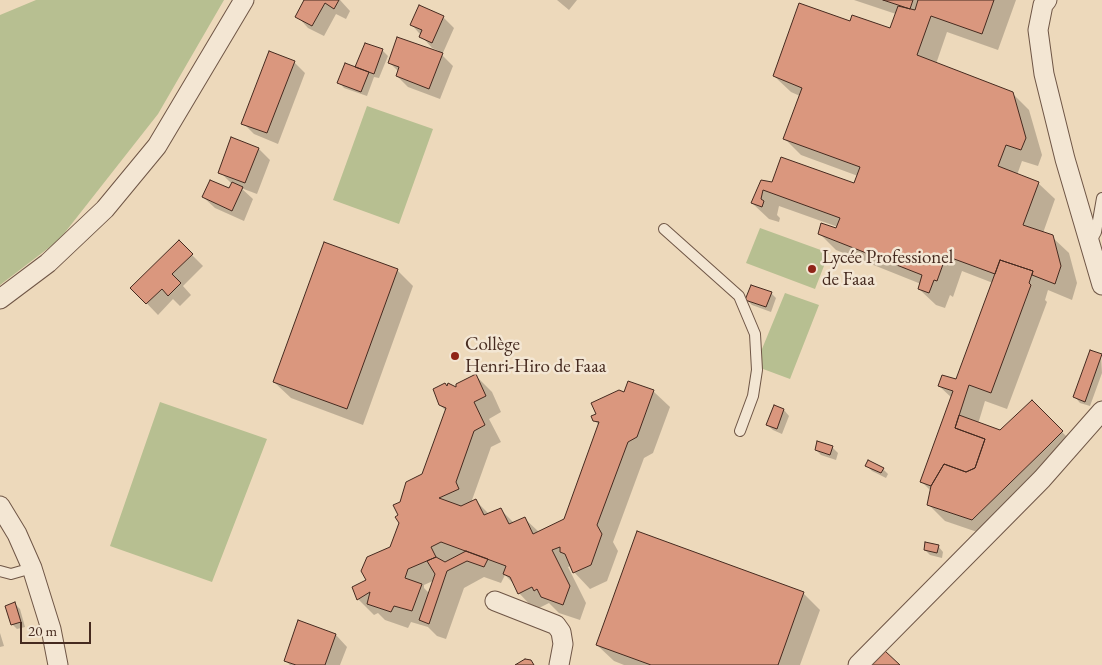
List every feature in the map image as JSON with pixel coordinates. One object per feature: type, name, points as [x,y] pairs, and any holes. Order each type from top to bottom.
[{"type":"street","points":[[0,299],[48,263],[105,209],[157,146],[244,0]]},
{"type":"street","points":[[1047,0],[1038,30],[1044,74],[1065,159],[1102,285]]},
{"type":"street","points":[[858,665],[1042,479],[1102,411]]},
{"type":"street","points":[[0,506],[17,534],[32,568],[51,629],[58,665]]},
{"type":"street","points":[[495,601],[556,625],[561,632],[563,644],[559,665]]},
{"type":"lane","points":[[1090,244],[1096,232],[1102,198]]},
{"type":"lane","points":[[664,229],[739,296],[755,334],[757,370],[753,396],[740,431]]},
{"type":"lane","points":[[0,571],[11,574],[32,568]]},
{"type":"green space","points":[[36,0],[224,0],[158,114],[59,240],[0,285],[0,15]]},
{"type":"green space","points":[[367,106],[433,129],[399,224],[333,200]]},
{"type":"green space","points":[[760,228],[829,253],[815,289],[746,263]]},
{"type":"green space","points":[[785,293],[819,305],[790,379],[755,366]]},
{"type":"green space","points":[[160,402],[267,439],[212,582],[110,546]]},
{"type":"building","points":[[304,0],[339,0],[334,9],[325,3],[312,26],[295,17]]},
{"type":"building","points":[[883,0],[913,0],[910,9]]},
{"type":"building","points":[[918,0],[994,0],[982,34],[931,16],[917,55],[1013,92],[1026,138],[1021,150],[1006,145],[998,166],[1039,182],[1023,225],[1053,235],[1061,266],[1055,284],[1032,275],[1033,271],[1000,260],[995,274],[946,256],[937,281],[934,280],[929,293],[918,289],[922,275],[818,234],[821,223],[836,228],[840,218],[763,190],[761,199],[764,201],[762,207],[751,203],[761,180],[772,182],[781,157],[854,183],[860,167],[783,139],[802,88],[773,76],[799,3],[850,21],[852,15],[890,28],[898,6],[915,10]]},
{"type":"building","points":[[419,5],[444,16],[432,43],[419,37],[422,30],[410,25]]},
{"type":"building","points":[[397,37],[443,53],[429,89],[396,76],[399,67],[388,63]]},
{"type":"building","points":[[365,43],[383,49],[374,74],[355,67]]},
{"type":"building","points":[[269,51],[295,61],[267,133],[241,124]]},
{"type":"building","points":[[345,63],[369,72],[361,92],[337,83]]},
{"type":"building","points":[[231,137],[259,148],[245,183],[218,173]]},
{"type":"building","points":[[210,180],[229,188],[232,182],[243,187],[232,211],[202,197]]},
{"type":"building","points":[[179,240],[193,254],[172,274],[181,283],[168,296],[162,289],[146,304],[130,288]]},
{"type":"building","points":[[324,242],[398,269],[347,409],[273,382]]},
{"type":"building","points":[[1000,260],[1033,271],[1029,283],[1031,285],[991,393],[969,385],[955,428],[985,439],[975,468],[966,472],[944,464],[931,486],[920,482],[953,391],[938,386],[942,375],[956,379]]},
{"type":"building","points":[[751,285],[772,292],[766,307],[745,300]]},
{"type":"building","points":[[1090,350],[1102,354],[1085,402],[1073,397]]},
{"type":"building","points":[[476,374],[486,396],[474,402],[485,425],[474,431],[456,482],[459,489],[439,498],[461,506],[476,499],[484,515],[501,508],[509,524],[525,517],[533,534],[564,519],[599,422],[593,421],[591,416],[596,414],[591,403],[619,390],[624,392],[628,381],[654,390],[637,437],[628,442],[597,525],[602,534],[591,565],[573,573],[565,554],[560,552],[560,547],[552,550],[570,586],[563,605],[541,597],[537,589],[534,591],[532,587],[518,594],[510,577],[503,574],[506,566],[441,542],[431,547],[436,557],[408,569],[405,578],[422,584],[412,611],[394,606],[391,612],[367,604],[370,592],[357,600],[352,587],[366,580],[361,571],[367,557],[390,547],[399,523],[395,517],[398,515],[393,505],[400,502],[406,482],[422,474],[446,408],[439,405],[433,389],[445,383],[447,386],[448,383],[456,387],[456,384]]},
{"type":"building","points":[[1032,400],[1063,431],[972,520],[927,505],[931,486],[944,464],[966,472],[975,468],[985,439],[955,428],[959,415],[1000,430]]},
{"type":"building","points":[[774,405],[784,409],[777,429],[766,425]]},
{"type":"building","points":[[817,441],[833,446],[830,455],[815,450]]},
{"type":"building","points":[[868,460],[884,468],[881,473],[865,466]]},
{"type":"building","points":[[637,531],[804,592],[778,665],[651,665],[596,645]]},
{"type":"building","points":[[925,542],[939,545],[937,553],[924,550]]},
{"type":"building","points":[[466,551],[488,559],[484,567],[467,561],[447,571],[429,624],[419,620],[435,574],[427,561],[436,557],[445,562]]},
{"type":"building","points":[[15,602],[21,622],[11,625],[5,606]]},
{"type":"building","points":[[298,620],[336,634],[325,665],[296,665],[284,661]]},
{"type":"building","points":[[885,651],[900,665],[871,665]]},
{"type":"building","points":[[525,659],[531,660],[534,665],[515,665]]},
{"type":"place","name":"Lycée Professionel de Faaa","points":[[812,269]]},
{"type":"place","name":"Collège Henri-Hiro de Faaa","points":[[455,356]]}]
